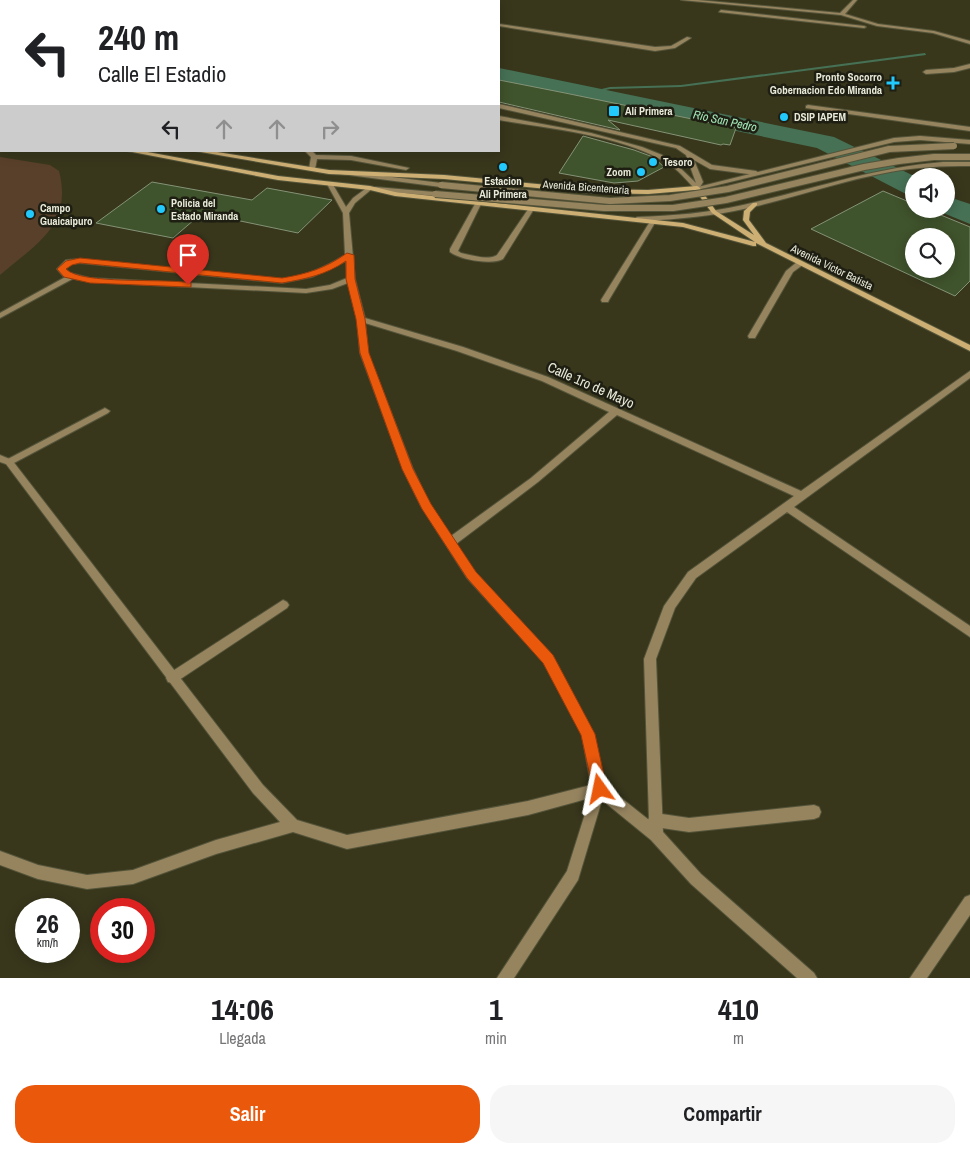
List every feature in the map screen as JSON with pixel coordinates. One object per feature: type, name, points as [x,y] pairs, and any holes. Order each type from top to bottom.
[{"type":"main road","name":"Avenida Bicentenaria","points":[[135,152],[272,177],[372,189]]},
{"type":"main road","name":"Avenida Bicentenaria","points":[[204,152],[329,172]]},
{"type":"main road","points":[[329,172],[444,177],[590,191],[648,192],[697,188]]},
{"type":"main road","name":"Avenida Víctor Batista","points":[[697,188],[714,212],[767,247],[970,348]]},
{"type":"main road","points":[[372,189],[396,194],[478,204],[682,225],[767,247]]},
{"type":"main road","points":[[755,204],[747,211],[746,220],[767,247]]},
{"type":"street","points":[[683,0],[841,14],[877,25],[934,32],[970,39]]},
{"type":"street","points":[[841,14],[855,0]]},
{"type":"street","points":[[721,12],[840,25],[927,31]]},
{"type":"street","points":[[500,25],[655,49],[673,48],[681,45],[689,38]]},
{"type":"street","points":[[934,32],[963,41],[970,39]]},
{"type":"street","points":[[926,72],[954,70],[970,66]]},
{"type":"street","points":[[500,106],[678,147],[710,167],[756,173]]},
{"type":"street","points":[[808,107],[970,129]]},
{"type":"street","points":[[500,118],[558,128],[643,150],[675,166],[697,188]]},
{"type":"street","points":[[697,188],[894,140],[920,138],[970,142]]},
{"type":"street","name":"Avenida Bicentenaria","points":[[329,172],[592,199],[642,200],[695,195],[728,189],[889,149],[970,146]]},
{"type":"street","points":[[309,152],[314,157],[344,157],[406,168]]},
{"type":"street","points":[[688,152],[700,182],[697,188]]},
{"type":"street","points":[[312,169],[314,157]]},
{"type":"street","name":"Avenida Bicentenaria","points":[[372,189],[606,209],[662,209],[719,201],[888,161],[927,157],[970,157]]},
{"type":"street","points":[[636,219],[684,217],[755,204],[902,166],[943,163],[970,164]]},
{"type":"street","points":[[330,184],[346,213],[351,279],[360,319],[364,353],[408,469],[426,506],[471,575],[548,659],[588,734],[600,789],[573,875],[504,978]]},
{"type":"street","points":[[346,213],[349,205],[355,199],[372,189]]},
{"type":"street","points":[[478,204],[454,252],[459,255],[488,260],[500,257],[531,209]]},
{"type":"street","points":[[605,300],[653,221]]},
{"type":"street","points":[[350,255],[332,267],[309,276],[282,281],[80,261],[69,262],[61,269],[72,277],[90,280],[306,291],[332,287],[351,279]]},
{"type":"street","points":[[752,336],[790,271],[800,264]]},
{"type":"street","points":[[0,316],[72,277]]},
{"type":"street","name":"Calle 1ro de Mayo","points":[[360,319],[460,349],[545,379],[802,496]]},
{"type":"street","points":[[656,835],[650,659],[670,606],[692,575],[970,374]]},
{"type":"street","points":[[105,411],[5,460],[258,788],[292,825],[348,842],[528,808],[600,789]]},
{"type":"street","points":[[449,543],[476,525],[558,462],[616,411]]},
{"type":"street","points":[[787,507],[970,632]]},
{"type":"street","points":[[172,678],[283,605]]},
{"type":"street","points":[[600,789],[656,835],[696,879],[809,978]]},
{"type":"street","points":[[655,820],[689,826],[814,812]]},
{"type":"street","points":[[0,858],[38,872],[87,882],[133,877],[216,847],[292,825]]},
{"type":"street","points":[[918,978],[970,902]]},
{"type":"shaded area","name":"Campo Guaicaipuro","points":[[0,157],[50,165],[59,171],[62,190],[61,206],[48,232],[38,243],[0,275]]},
{"type":"building","points":[[500,80],[736,128],[730,145],[721,145],[608,120],[620,130],[500,102]]},
{"type":"building","points":[[583,136],[653,157],[664,167],[638,181],[614,183],[559,173]]},
{"type":"building","points":[[152,182],[252,200],[267,188],[332,200],[298,233],[202,213],[173,238],[96,223]]},
{"type":"building","points":[[883,191],[905,200],[905,218],[948,218],[970,227],[970,281],[955,296],[916,278],[955,278],[955,228],[905,228],[905,273],[811,229]]},
{"type":"waterway","points":[[587,93],[610,88],[681,86],[925,54]]},
{"type":"waterway","name":"Río San Pedro","points":[[500,75],[825,142],[905,182]]},
{"type":"waterway","name":"Río San Pedro","points":[[955,208],[970,215]]},
{"type":"place","name":"Pronto Socorro Gobernacion Edo Miranda","points":[[893,83]]},
{"type":"place","name":"Alí Primera","points":[[614,111]]},
{"type":"place","name":"DSIP IAPEM","points":[[784,117]]},
{"type":"place","name":"Tesoro","points":[[653,162]]},
{"type":"place","name":"Estacion Ali Primera","points":[[503,167]]},
{"type":"place","name":"Zoom","points":[[641,172]]},
{"type":"place","name":"Policia del Estado Miranda","points":[[161,209]]},
{"type":"place","name":"Campo Guaicaipuro","points":[[30,214]]},
{"type":"route","points":[[188,285],[74,278],[67,275],[61,269],[69,262],[80,261],[282,281],[309,276],[332,267],[350,255],[353,294],[360,319],[364,353],[408,469],[426,506],[471,575],[548,659],[588,734],[600,789]]}]
